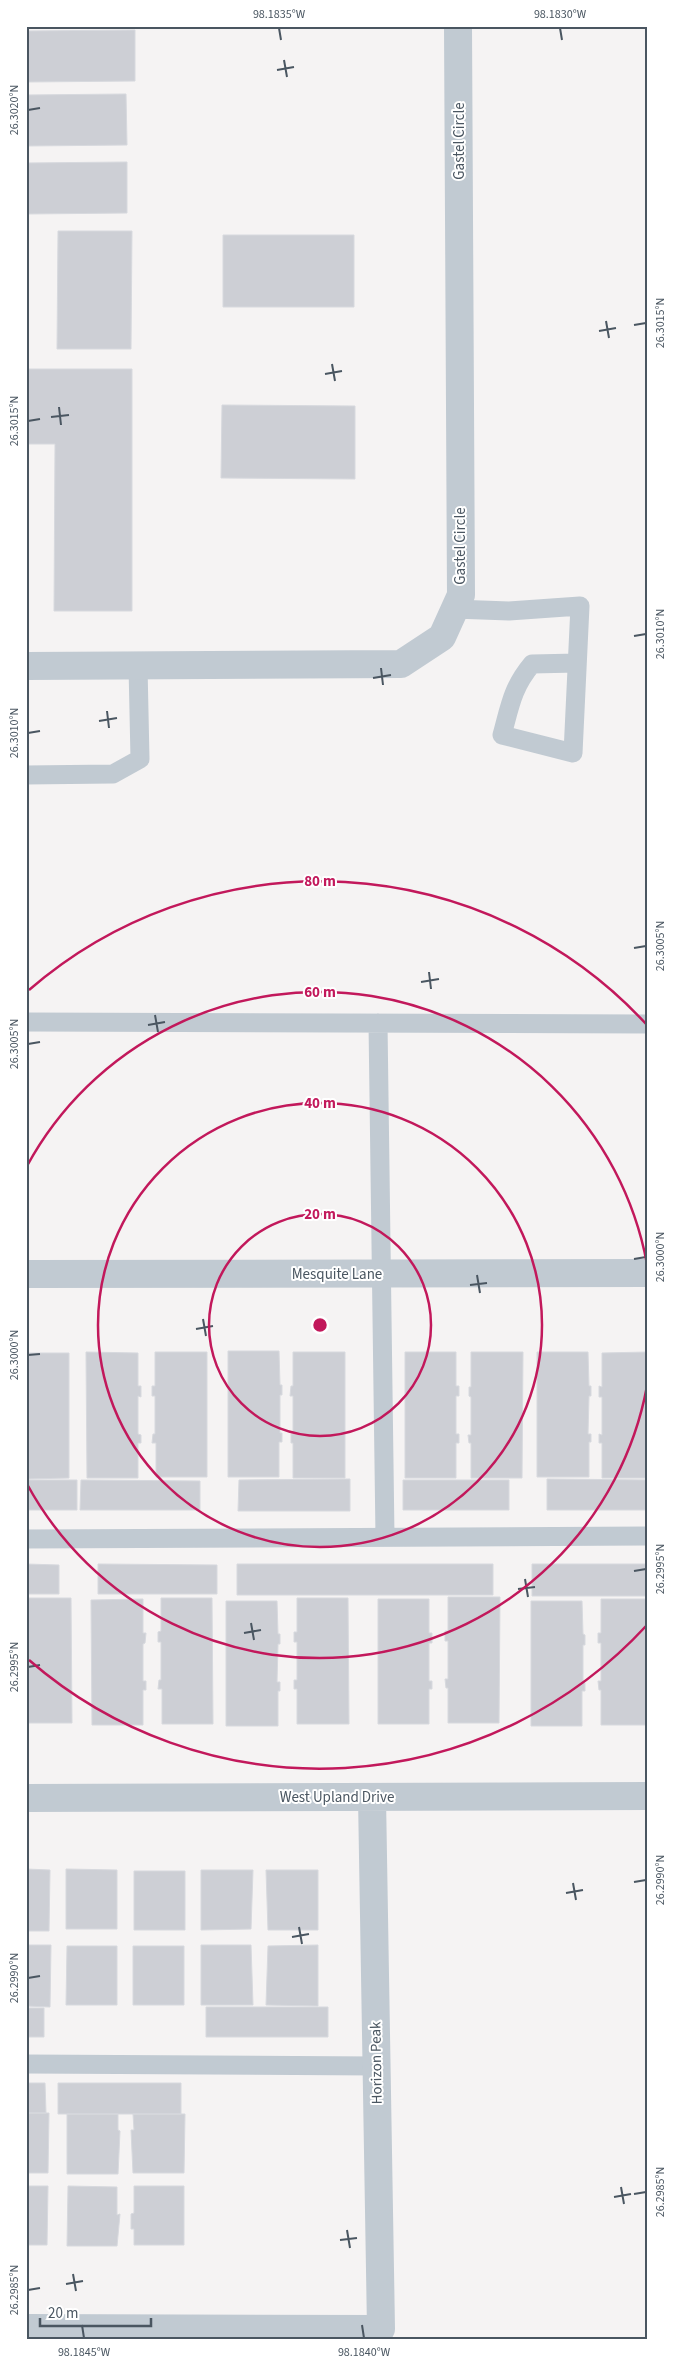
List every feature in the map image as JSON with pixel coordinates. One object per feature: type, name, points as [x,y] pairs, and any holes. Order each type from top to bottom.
[{"type":"street","name":"Gastel Circle","points":[[26,666],[401,664],[442,637],[461,595],[458,26]]},
{"type":"street","name":"Mesquite Lane","points":[[26,1274],[648,1273]]},
{"type":"street","name":"West Upland Drive","points":[[26,1798],[648,1796]]},
{"type":"street","name":"Horizon Peak","points":[[26,2328],[381,2329],[372,1797]]},
{"type":"lane","points":[[454,609],[509,611],[580,606],[578,663],[573,753],[502,735],[511,699],[519,680],[532,664],[578,663]]},
{"type":"lane","points":[[26,775],[113,774],[140,759],[138,666]]},
{"type":"lane","points":[[26,1022],[648,1024]]},
{"type":"lane","points":[[378,1023],[385,1537]]},
{"type":"lane","points":[[26,1539],[648,1536]]},
{"type":"lane","points":[[26,2064],[376,2066]]},
{"type":"building","points":[[135,30],[135,81],[26,82],[26,31]]},
{"type":"building","points":[[126,94],[127,145],[26,146],[26,95]]},
{"type":"building","points":[[127,162],[127,213],[26,214],[26,163]]},
{"type":"building","points":[[58,231],[132,231],[131,349],[57,349]]},
{"type":"building","points":[[223,235],[354,235],[354,307],[223,307]]},
{"type":"building","points":[[26,369],[132,369],[132,611],[54,611],[55,444],[26,444]]},
{"type":"building","points":[[222,405],[355,406],[355,479],[221,478]]},
{"type":"building","points":[[228,1351],[279,1351],[280,1385],[282,1385],[282,1395],[280,1395],[280,1433],[282,1433],[282,1442],[279,1442],[279,1477],[228,1477]]},
{"type":"building","points":[[86,1352],[138,1353],[138,1386],[141,1386],[141,1397],[138,1396],[138,1434],[141,1435],[141,1443],[138,1443],[138,1478],[87,1478]]},
{"type":"building","points":[[155,1352],[207,1352],[207,1477],[156,1477],[156,1443],[152,1443],[153,1434],[155,1434],[155,1396],[152,1396],[152,1386],[155,1386]]},
{"type":"building","points":[[293,1352],[345,1352],[345,1478],[293,1478],[293,1443],[291,1443],[291,1434],[293,1434],[293,1396],[290,1396],[291,1386],[293,1386]]},
{"type":"building","points":[[405,1352],[456,1352],[456,1386],[459,1386],[459,1396],[456,1396],[456,1434],[459,1434],[459,1443],[456,1443],[456,1478],[405,1478]]},
{"type":"building","points":[[471,1352],[523,1352],[522,1478],[471,1478],[471,1443],[469,1443],[468,1435],[471,1435],[471,1397],[469,1396],[469,1387],[471,1387]]},
{"type":"building","points":[[537,1352],[588,1352],[589,1386],[591,1386],[588,1434],[591,1434],[591,1442],[589,1442],[589,1477],[537,1477]]},
{"type":"building","points":[[648,1352],[648,1478],[602,1478],[602,1443],[599,1443],[599,1434],[602,1435],[602,1397],[599,1397],[599,1386],[602,1387],[602,1353]]},
{"type":"building","points":[[26,1353],[69,1353],[69,1478],[26,1479]]},
{"type":"building","points":[[350,1479],[350,1511],[238,1511],[239,1480]]},
{"type":"building","points":[[547,1479],[648,1480],[648,1510],[547,1510]]},
{"type":"building","points":[[26,1480],[77,1480],[77,1510],[26,1510]]},
{"type":"building","points":[[81,1480],[200,1481],[200,1510],[80,1510]]},
{"type":"building","points":[[403,1480],[509,1480],[509,1510],[403,1510]]},
{"type":"building","points":[[26,1564],[59,1565],[59,1594],[26,1594]]},
{"type":"building","points":[[98,1564],[217,1565],[217,1594],[98,1594]]},
{"type":"building","points":[[237,1564],[493,1564],[493,1595],[237,1595]]},
{"type":"building","points":[[532,1564],[648,1564],[648,1596],[532,1596]]},
{"type":"building","points":[[448,1597],[500,1597],[499,1723],[448,1723],[448,1688],[446,1688],[445,1679],[448,1679],[448,1641],[445,1641],[445,1631],[448,1631]]},
{"type":"building","points":[[26,1598],[71,1598],[72,1723],[26,1723]]},
{"type":"building","points":[[161,1598],[212,1598],[213,1724],[162,1724],[162,1689],[158,1689],[159,1680],[161,1680],[161,1642],[158,1642],[158,1632],[161,1631]]},
{"type":"building","points":[[297,1598],[348,1598],[349,1724],[297,1724],[297,1689],[294,1689],[294,1680],[297,1680],[297,1642],[294,1642],[294,1632],[297,1632]]},
{"type":"building","points":[[143,1599],[143,1633],[146,1633],[145,1643],[143,1644],[143,1681],[146,1681],[146,1690],[143,1690],[143,1725],[92,1725],[91,1600]]},
{"type":"building","points":[[378,1599],[429,1599],[429,1633],[432,1633],[432,1643],[429,1643],[429,1681],[432,1681],[432,1689],[429,1689],[429,1724],[378,1724]]},
{"type":"building","points":[[601,1599],[648,1599],[648,1725],[601,1725],[601,1690],[599,1690],[598,1681],[601,1681],[601,1643],[598,1643],[598,1633],[601,1633]]},
{"type":"building","points":[[226,1601],[277,1601],[278,1634],[280,1634],[277,1682],[280,1682],[280,1691],[278,1691],[278,1726],[226,1726]]},
{"type":"building","points":[[531,1601],[582,1601],[583,1634],[585,1635],[585,1645],[583,1645],[583,1682],[585,1683],[585,1691],[582,1691],[582,1726],[531,1726]]},
{"type":"building","points":[[26,1869],[50,1870],[49,1931],[26,1931]]},
{"type":"building","points":[[66,1869],[117,1870],[117,1929],[66,1929]]},
{"type":"building","points":[[201,1870],[253,1870],[251,1929],[201,1930]]},
{"type":"building","points":[[266,1870],[318,1870],[318,1930],[268,1930]]},
{"type":"building","points":[[134,1871],[185,1871],[185,1930],[134,1930]]},
{"type":"building","points":[[26,1945],[51,1945],[50,2007],[26,2006]]},
{"type":"building","points":[[201,1945],[251,1945],[253,2005],[201,2005]]},
{"type":"building","points":[[318,1945],[318,2006],[266,2005],[268,1946]]},
{"type":"building","points":[[67,1946],[117,1946],[117,2005],[66,2005]]},
{"type":"building","points":[[133,1946],[184,1946],[184,2005],[133,2005]]},
{"type":"building","points":[[206,2007],[328,2007],[328,2037],[206,2037]]},
{"type":"building","points":[[26,2008],[44,2008],[44,2037],[26,2037]]},
{"type":"building","points":[[26,2083],[45,2083],[46,2113],[26,2113]]},
{"type":"building","points":[[58,2083],[181,2083],[181,2114],[58,2114]]},
{"type":"building","points":[[26,2113],[49,2113],[48,2173],[26,2173]]},
{"type":"building","points":[[67,2114],[118,2114],[118,2130],[120,2131],[118,2174],[67,2174]]},
{"type":"building","points":[[133,2114],[185,2114],[184,2173],[133,2173],[131,2130],[134,2130]]},
{"type":"building","points":[[26,2186],[48,2186],[47,2245],[26,2245]]},
{"type":"building","points":[[68,2186],[117,2187],[117,2215],[120,2214],[117,2246],[67,2246]]},
{"type":"building","points":[[134,2186],[184,2186],[184,2245],[134,2245],[134,2229],[131,2229],[131,2214],[134,2213]]}]
